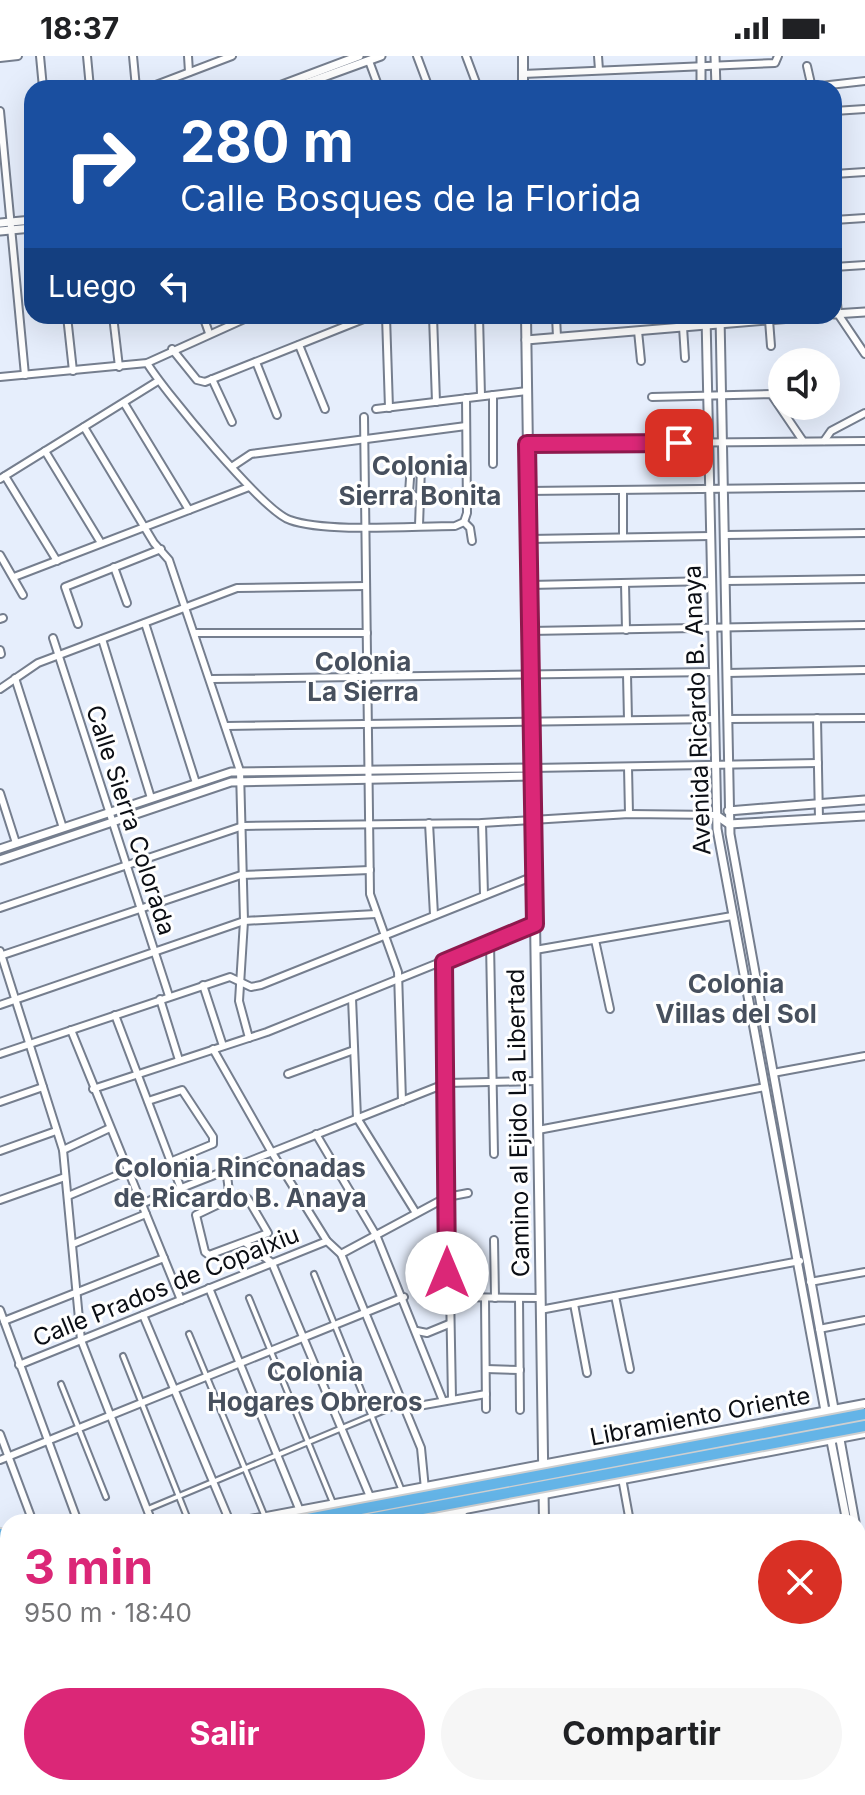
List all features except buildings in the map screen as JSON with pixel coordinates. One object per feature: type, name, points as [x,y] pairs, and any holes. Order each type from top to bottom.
[{"type":"highway","name":"Libramiento Oriente","points":[[543,1481],[865,1414]]},
{"type":"highway","name":"Libramiento Oriente","points":[[543,1481],[865,1426]]},
{"type":"highway","points":[[341,1514],[543,1481]]},
{"type":"highway","points":[[390,1514],[543,1481]]},
{"type":"main road","points":[[523,56],[523,80]]},
{"type":"main road","name":"Camino al Ejido La Libertad","points":[[526,324],[544,1514]]},
{"type":"main road","name":"Libramiento Oriente","points":[[543,1481],[616,1452],[865,1404]]},
{"type":"main road","points":[[783,1420],[792,1422],[798,1429],[797,1438],[788,1447]]},
{"type":"main road","name":"Libramiento Oriente","points":[[543,1481],[622,1478],[865,1433]]},
{"type":"main road","points":[[282,1514],[520,1471],[543,1481],[525,1497],[447,1514]]},
{"type":"street","points":[[0,58],[18,56]]},
{"type":"street","points":[[40,56],[42,80]]},
{"type":"street","points":[[87,56],[89,80]]},
{"type":"street","points":[[133,56],[135,80]]},
{"type":"street","points":[[188,56],[189,72]]},
{"type":"street","points":[[168,80],[232,56]]},
{"type":"street","points":[[310,80],[359,56]]},
{"type":"street","points":[[301,80],[381,56]]},
{"type":"street","points":[[417,56],[426,80]]},
{"type":"street","points":[[466,56],[475,80]]},
{"type":"street","points":[[598,56],[599,70]]},
{"type":"street","points":[[715,56],[716,80]]},
{"type":"street","points":[[523,74],[701,60],[715,66],[775,63],[778,56]]},
{"type":"street","points":[[369,61],[376,80]]},
{"type":"street","points":[[807,66],[810,80]]},
{"type":"street","points":[[842,84],[865,81]]},
{"type":"street","points":[[842,110],[865,109]]},
{"type":"street","points":[[0,111],[25,375]]},
{"type":"street","points":[[842,173],[865,172]]},
{"type":"street","points":[[842,219],[865,218]]},
{"type":"street","points":[[0,231],[24,222]]},
{"type":"street","points":[[0,223],[24,227]]},
{"type":"street","points":[[842,268],[865,265]]},
{"type":"street","points":[[842,314],[865,312]]},
{"type":"street","points":[[842,322],[865,354]]},
{"type":"street","points":[[68,324],[73,371]]},
{"type":"street","points":[[114,324],[119,367]]},
{"type":"street","points":[[206,324],[209,333]]},
{"type":"street","points":[[0,377],[147,363],[231,324]]},
{"type":"street","points":[[172,349],[200,382],[351,324]]},
{"type":"street","points":[[386,324],[389,408]]},
{"type":"street","points":[[433,324],[436,402]]},
{"type":"street","points":[[479,324],[481,396]]},
{"type":"street","points":[[556,324],[557,337]]},
{"type":"street","points":[[526,340],[693,324]]},
{"type":"street","name":"Avenida Ricardo B. Anaya","points":[[706,324],[716,815],[797,1261],[853,1514]]},
{"type":"street","name":"Avenida Ricardo B. Anaya","points":[[720,324],[729,824],[819,1329],[830,1412]]},
{"type":"street","points":[[769,324],[771,346]]},
{"type":"street","points":[[683,327],[685,358]]},
{"type":"street","points":[[638,331],[641,361]]},
{"type":"street","points":[[299,345],[325,409]]},
{"type":"street","points":[[256,362],[277,415]]},
{"type":"street","points":[[147,363],[158,381],[249,487],[277,514],[289,520],[366,526],[455,526],[464,522],[467,513],[466,398]]},
{"type":"street","points":[[212,379],[232,422]]},
{"type":"street","points":[[57,561],[2,478],[158,381]]},
{"type":"street","points":[[376,409],[527,391]]},
{"type":"street","points":[[652,397],[708,393],[771,394],[803,441]]},
{"type":"street","points":[[493,395],[493,464]]},
{"type":"street","points":[[124,403],[189,510]]},
{"type":"street","points":[[824,441],[831,431],[865,413]]},
{"type":"street","points":[[364,417],[370,894],[399,980],[402,1101]]},
{"type":"street","points":[[233,466],[251,454],[466,426]]},
{"type":"street","points":[[84,427],[145,527],[169,560],[212,679],[240,771],[244,921],[239,1008],[249,1038]]},
{"type":"street","points":[[527,444],[865,441]]},
{"type":"street","points":[[45,451],[101,543]]},
{"type":"street","points":[[419,498],[409,493],[411,464],[421,467],[419,526]]},
{"type":"street","points":[[14,577],[249,487]]},
{"type":"street","points":[[528,491],[865,487]]},
{"type":"street","points":[[623,490],[623,537]]},
{"type":"street","points":[[464,522],[470,528],[472,541]]},
{"type":"street","points":[[725,535],[865,533]]},
{"type":"street","points":[[529,539],[711,536]]},
{"type":"street","points":[[78,624],[65,587],[161,549]]},
{"type":"street","points":[[0,555],[23,595]]},
{"type":"street","points":[[114,567],[127,603]]},
{"type":"street","points":[[726,581],[865,579]]},
{"type":"street","points":[[530,585],[712,581]]},
{"type":"street","points":[[625,583],[626,630]]},
{"type":"street","points":[[0,689],[58,656],[250,585],[366,586]]},
{"type":"street","points":[[145,623],[196,783]]},
{"type":"street","points":[[530,631],[865,625]]},
{"type":"street","points":[[196,633],[367,633]]},
{"type":"street","name":"Calle Sierra Colorada","points":[[53,638],[169,996]]},
{"type":"street","points":[[102,639],[151,798]]},
{"type":"street","points":[[727,673],[865,670]]},
{"type":"street","points":[[212,679],[714,672]]},
{"type":"street","points":[[627,674],[628,720]]},
{"type":"street","points":[[15,678],[63,828]]},
{"type":"street","points":[[817,718],[819,819]]},
{"type":"street","points":[[728,719],[865,718]]},
{"type":"street","points":[[227,726],[715,719]]},
{"type":"street","points":[[0,860],[241,781],[818,763]]},
{"type":"street","points":[[628,767],[629,814]]},
{"type":"street","points":[[0,849],[240,771],[367,768],[532,772]]},
{"type":"street","points":[[0,793],[16,843]]},
{"type":"street","points":[[0,908],[243,826],[482,823],[629,814],[716,815],[729,810],[865,800]]},
{"type":"street","points":[[716,815],[729,824],[865,816]]},
{"type":"street","points":[[429,823],[434,915]]},
{"type":"street","points":[[482,823],[484,895]]},
{"type":"street","points":[[149,1514],[81,1340],[79,1291],[63,1150],[0,954],[241,875],[370,870]]},
{"type":"street","points":[[0,1054],[230,977],[251,987],[261,985],[534,876]]},
{"type":"street","points":[[0,1005],[244,921],[376,914]]},
{"type":"street","points":[[535,950],[732,916]]},
{"type":"street","points":[[93,1089],[249,1038],[535,924]]},
{"type":"street","points":[[595,940],[610,1009]]},
{"type":"street","points":[[490,943],[494,1154]]},
{"type":"street","points":[[444,962],[447,1297],[452,1399]]},
{"type":"street","points":[[203,985],[223,1046]]},
{"type":"street","points":[[352,998],[357,1118],[416,1213]]},
{"type":"street","points":[[160,999],[179,1060]]},
{"type":"street","points":[[115,1015],[180,1186]]},
{"type":"street","points":[[71,1030],[181,1300]]},
{"type":"street","points":[[213,1049],[327,1241],[341,1254],[421,1448],[425,1489]]},
{"type":"street","points":[[288,1074],[354,1050]]},
{"type":"street","points":[[773,1073],[865,1056]]},
{"type":"street","points":[[141,1204],[447,1083],[537,1081]]},
{"type":"street","points":[[0,1102],[43,1087]]},
{"type":"street","points":[[538,1130],[765,1087]]},
{"type":"street","points":[[148,1101],[182,1090],[213,1137],[213,1144],[172,1161]]},
{"type":"street","points":[[63,1150],[110,1128]]},
{"type":"street","points":[[0,1151],[56,1131]]},
{"type":"street","points":[[316,1134],[377,1237],[404,1297],[443,1401]]},
{"type":"street","points":[[226,1168],[230,1199]]},
{"type":"street","points":[[68,1196],[127,1171]]},
{"type":"street","points":[[782,1178],[791,1176]]},
{"type":"street","points":[[0,1200],[65,1177]]},
{"type":"street","points":[[341,1254],[447,1197],[468,1193]]},
{"type":"street","points":[[245,1196],[267,1227],[265,1236],[246,1243],[214,1255],[205,1252],[196,1215],[230,1199],[245,1196]]},
{"type":"street","points":[[73,1244],[146,1214]]},
{"type":"street","points":[[494,1240],[495,1298]]},
{"type":"street","name":"Calle Prados de Copalxiu","points":[[19,1365],[327,1241]]},
{"type":"street","points":[[246,1243],[272,1263],[371,1499]]},
{"type":"street","points":[[416,1268],[447,1249]]},
{"type":"street","points":[[4,1321],[164,1258]]},
{"type":"street","points":[[540,1310],[806,1260]]},
{"type":"street","points":[[810,1282],[865,1272]]},
{"type":"street","points":[[314,1274],[403,1493]]},
{"type":"street","points":[[209,1288],[300,1511]]},
{"type":"street","points":[[615,1296],[630,1369]]},
{"type":"street","points":[[0,1460],[404,1297]]},
{"type":"street","points":[[447,1297],[540,1298]]},
{"type":"street","points":[[249,1298],[334,1506]]},
{"type":"street","points":[[485,1298],[486,1409]]},
{"type":"street","points":[[519,1298],[520,1410]]},
{"type":"street","points":[[574,1304],[587,1373]]},
{"type":"street","points":[[0,1310],[75,1514]]},
{"type":"street","points":[[143,1315],[227,1514]]},
{"type":"street","points":[[819,1329],[865,1320]]},
{"type":"street","points":[[417,1331],[427,1333],[449,1324]]},
{"type":"street","points":[[189,1334],[264,1514]]},
{"type":"street","points":[[123,1356],[186,1514]]},
{"type":"street","points":[[486,1369],[520,1370]]},
{"type":"street","points":[[61,1384],[106,1497]]},
{"type":"street","points":[[147,1509],[307,1441],[405,1405],[486,1394]]},
{"type":"street","points":[[0,1434],[30,1514]]},
{"type":"street","name":"Avenida Ricardo B. Anaya","points":[[835,1438],[846,1514]]},
{"type":"street","points":[[650,1446],[643,1457],[651,1472]]},
{"type":"street","points":[[616,1452],[629,1514]]},
{"type":"street","points":[[520,1471],[529,1483],[525,1497]]},
{"type":"street","points":[[461,1514],[464,1511]]},
{"type":"district","name":"Colonia Sierra Bonita","points":[[420,480]]},
{"type":"district","name":"Colonia La Sierra","points":[[363,676]]},
{"type":"district","name":"Colonia Villas del Sol","points":[[736,998]]},
{"type":"district","name":"Colonia Rinconadas de Ricardo B. Anaya","points":[[240,1182]]},
{"type":"district","name":"Colonia Hogares Obreros","points":[[315,1386]]},
{"type":"route","points":[[447,1273],[444,962],[535,924],[527,444],[679,443]]}]
